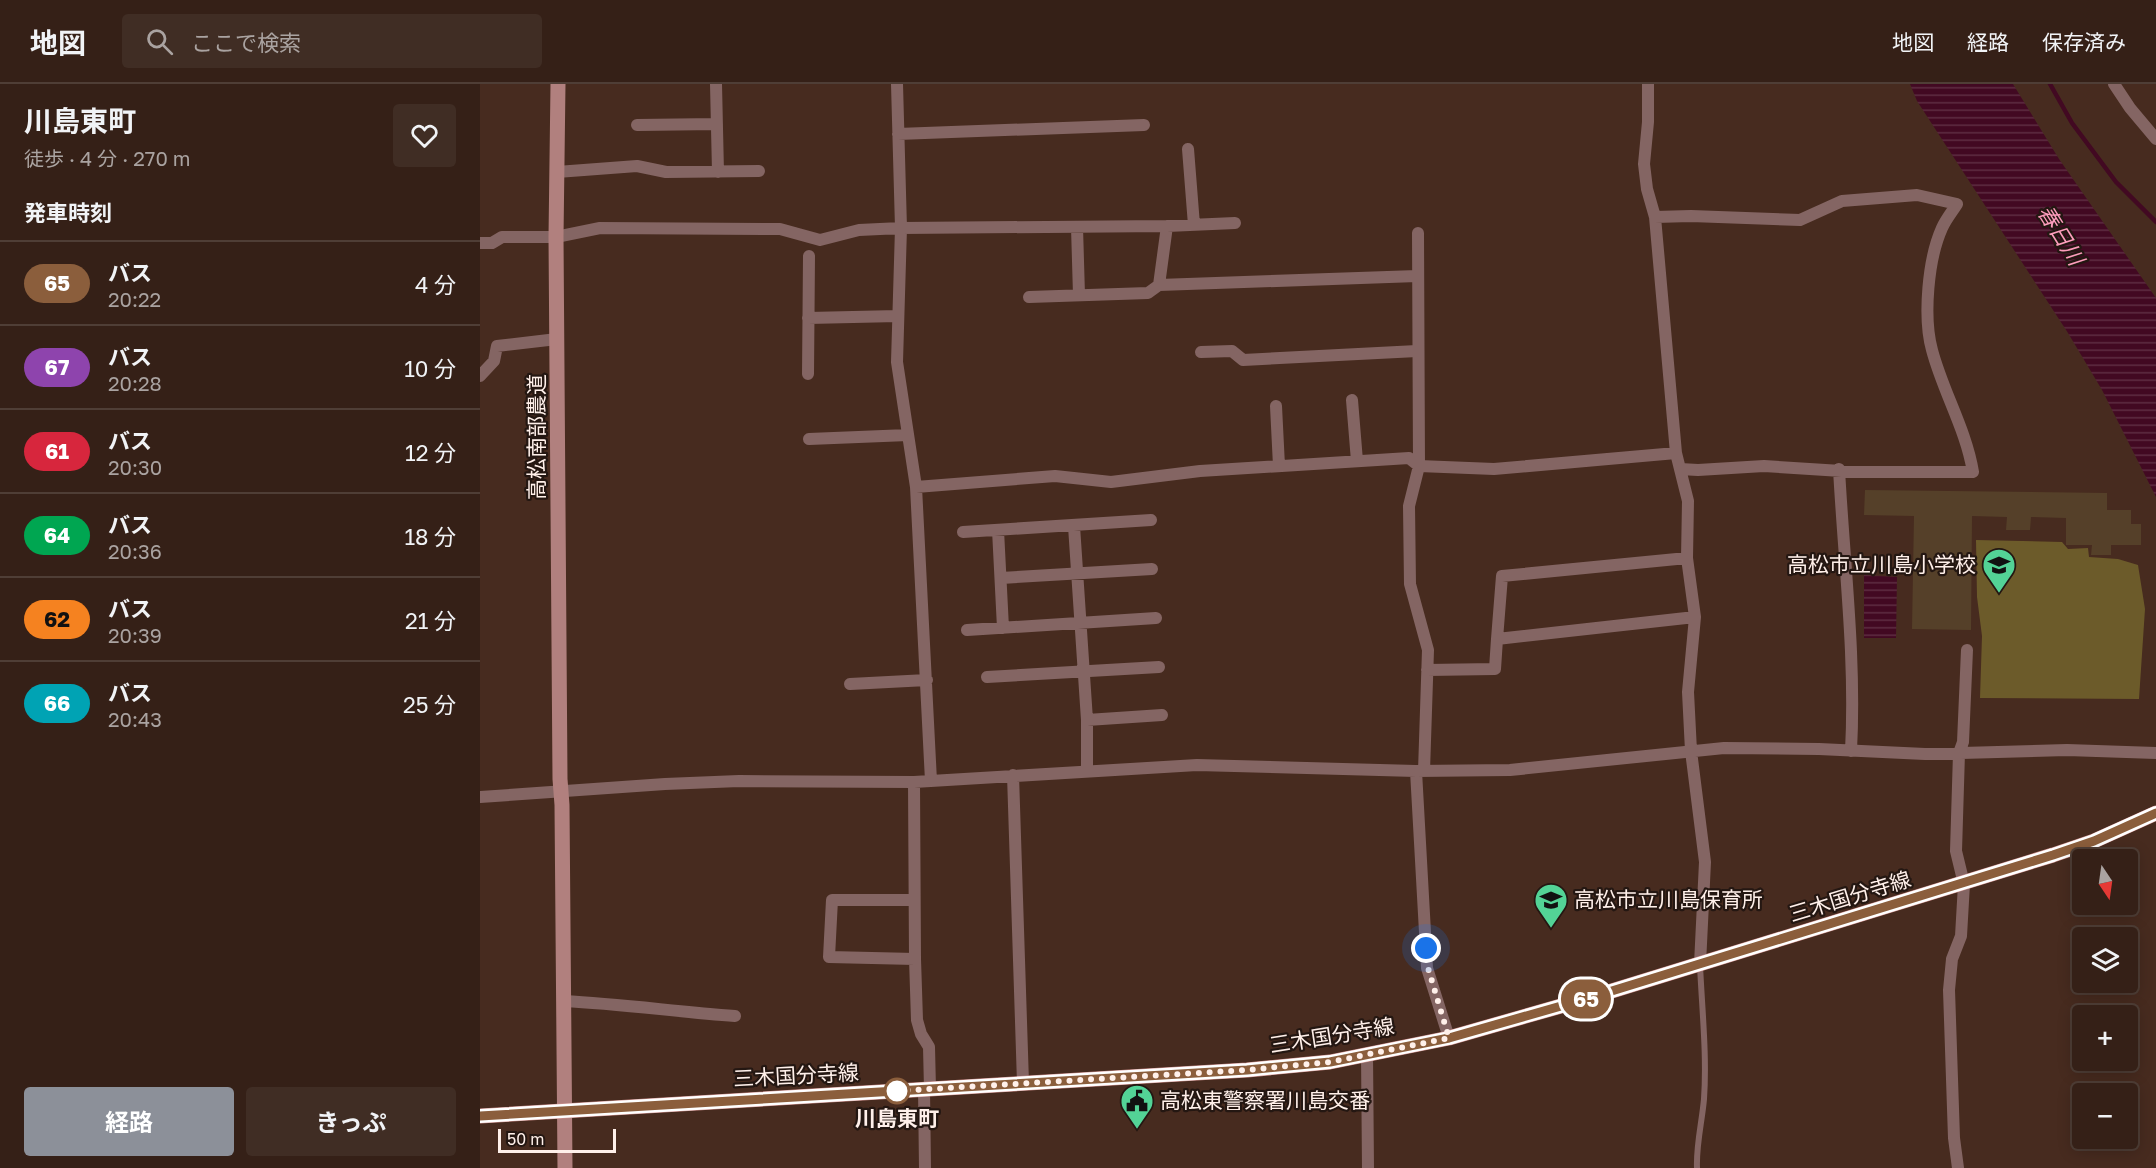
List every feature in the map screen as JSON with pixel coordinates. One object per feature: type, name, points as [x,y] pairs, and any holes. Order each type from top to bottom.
[{"type":"main road","name":"三木国分寺線","points":[[480,1116],[1247,1070],[1330,1062],[1449,1038],[1700,964],[1964,884],[2094,841],[2156,813]]},
{"type":"street","name":"高松南部農道","points":[[558,84],[556,237],[565,1168]]},
{"type":"street","points":[[716,84],[718,172]]},
{"type":"street","points":[[897,84],[901,228],[897,362],[916,488],[931,781]]},
{"type":"street","points":[[1648,84],[1648,122],[1644,164],[1654,217],[1676,453],[1688,501],[1687,558],[1695,617],[1688,692],[1691,752],[1705,862],[1700,964]]},
{"type":"street","points":[[2114,84],[2130,108],[2156,139]]},
{"type":"street","points":[[637,125],[717,124]]},
{"type":"street","points":[[898,134],[1144,125]]},
{"type":"street","points":[[1188,149],[1194,225]]},
{"type":"street","points":[[557,172],[637,166],[666,172],[759,171]]},
{"type":"street","points":[[1654,217],[1800,220],[1842,201],[1917,195],[1957,204],[1942,228],[1933,258],[1927,324],[1931,350],[1970,450],[1973,472],[1857,472],[1839,469],[1764,466],[1680,469]]},
{"type":"street","points":[[480,243],[492,243],[502,237],[556,237],[600,228],[780,229],[820,240],[859,230],[901,228],[1167,226],[1235,223]]},
{"type":"street","points":[[1159,285],[1167,226]]},
{"type":"street","points":[[1077,227],[1079,295]]},
{"type":"street","points":[[1418,233],[1419,466],[1409,506],[1410,584],[1428,650],[1420,771],[1428,968],[1449,1038]]},
{"type":"street","points":[[808,256],[808,374]]},
{"type":"street","points":[[1029,297],[1148,293],[1159,285],[1417,276]]},
{"type":"street","points":[[808,318],[898,316]]},
{"type":"street","points":[[480,376],[494,362],[497,346],[557,339]]},
{"type":"street","points":[[1201,352],[1232,351],[1243,360],[1417,351]]},
{"type":"street","points":[[1352,400],[1357,461]]},
{"type":"street","points":[[1276,406],[1279,466]]},
{"type":"street","points":[[808,439],[908,435]]},
{"type":"street","points":[[916,488],[1055,476],[1111,482],[1200,471],[1409,458],[1419,466],[1494,469],[1676,453]]},
{"type":"street","points":[[1839,469],[1848,578],[1850,674],[1854,706],[1851,750]]},
{"type":"street","points":[[963,532],[1151,520]]},
{"type":"street","points":[[1074,526],[1087,720],[1087,771]]},
{"type":"street","points":[[998,530],[1003,628]]},
{"type":"street","points":[[1427,670],[1495,669],[1502,576],[1687,558]]},
{"type":"street","points":[[1001,578],[1152,569]]},
{"type":"street","points":[[1497,639],[1695,617]]},
{"type":"street","points":[[967,630],[1156,618]]},
{"type":"street","points":[[1958,1168],[1954,1138],[1949,990],[1952,959],[1961,936],[1964,884],[1956,851],[1959,753],[1963,742],[1966,650]]},
{"type":"street","points":[[987,677],[1159,667]]},
{"type":"street","points":[[850,684],[927,680]]},
{"type":"street","points":[[1087,720],[1162,715]]},
{"type":"street","points":[[480,797],[739,781],[914,782],[1197,765],[1420,771],[1510,770],[1724,748],[1925,754],[2067,750],[2156,753]]},
{"type":"street","points":[[1014,775],[1023,1083]]},
{"type":"street","points":[[914,782],[917,1020],[921,1035],[929,1047],[926,1168]]},
{"type":"street","points":[[914,900],[832,900],[829,957],[915,959]]},
{"type":"street","points":[[564,1001],[625,1004],[677,1012],[735,1016]]},
{"type":"street","points":[[1367,1054],[1368,1168]]},
{"type":"lane","points":[[1697,1168],[1696,1153],[1704,1099],[1705,1056],[1700,964]]},
{"type":"shaded area","points":[[1976,540],[2062,542],[2068,549],[2088,548],[2089,557],[2118,559],[2138,565],[2145,609],[2139,699],[1980,698],[1982,636],[1977,597]]},
{"type":"water","name":"春日川","points":[[1910,84],[2013,84],[2059,159],[2156,298],[2156,497],[2102,390],[2068,333],[1917,101]]},
{"type":"water","points":[[1864,575],[1897,577],[1896,638],[1864,638]]},
{"type":"building","points":[[1865,490],[2107,493],[2107,510],[2131,510],[2131,524],[2141,524],[2141,545],[2111,545],[2111,555],[2091,555],[2092,545],[2066,545],[2066,518],[2031,517],[2030,530],[2006,530],[2007,517],[1972,516],[1971,630],[1912,629],[1914,516],[1864,515]]},
{"type":"waterway","points":[[2050,84],[2072,123],[2116,182],[2156,222]]},
{"type":"bus line","name":"65","points":[[480,1116],[1247,1070],[1330,1062],[1449,1038],[1589,998],[2053,855],[2094,841],[2156,813]]},
{"type":"place","name":"高松市立川島小学校","points":[[1999,594]]},
{"type":"place","name":"高松市立川島保育所","points":[[1551,929]]},
{"type":"place","name":"川島東町","points":[[897,1091]]},
{"type":"place","name":"高松東警察署川島交番","points":[[1137,1130]]},
{"type":"route","points":[[897,1091],[1247,1070],[1330,1062],[1449,1038],[1428,968],[1426,948]]}]
